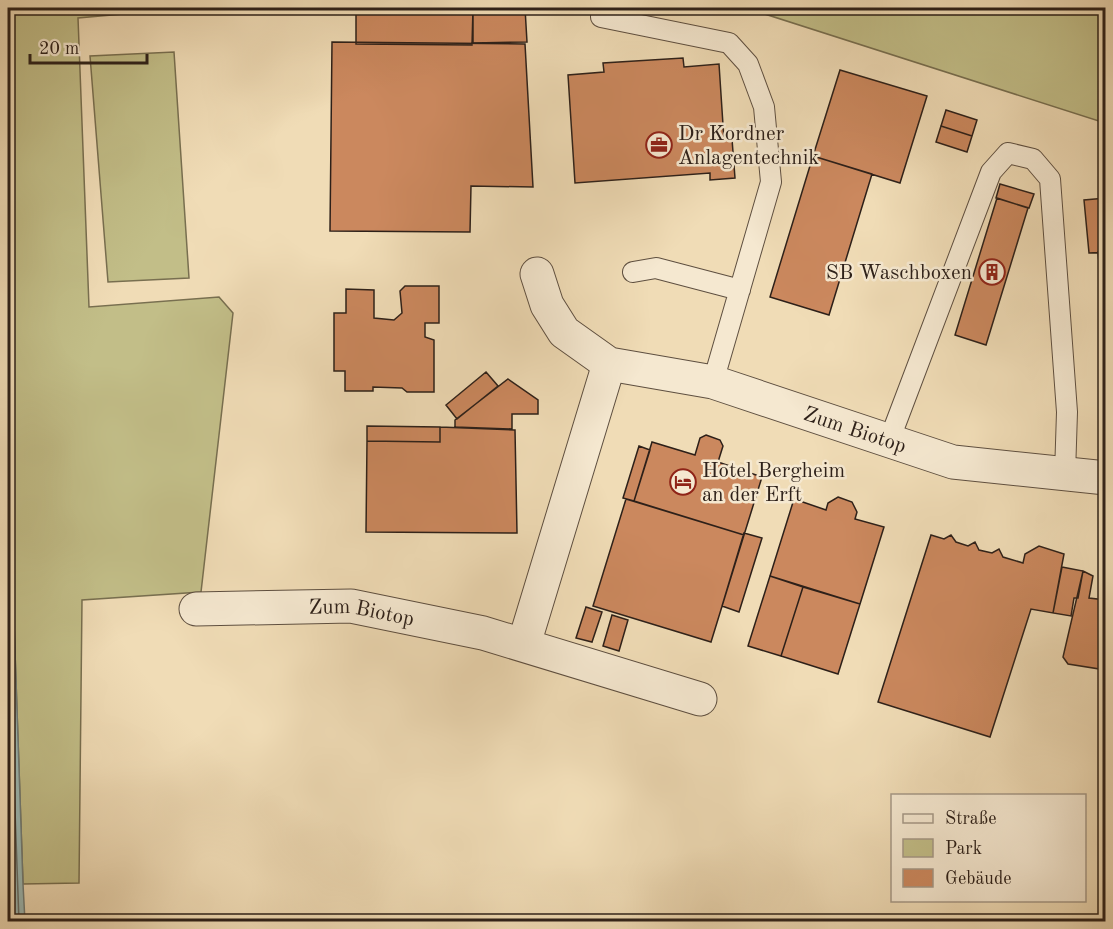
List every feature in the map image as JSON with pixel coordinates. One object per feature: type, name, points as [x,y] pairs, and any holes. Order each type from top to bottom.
[{"type":"street","name":"Zum Biotop","points":[[537,274],[548,305],[564,332],[586,350],[609,364],[713,382],[953,462],[1106,478]]},
{"type":"street","points":[[524,644],[609,364]]},
{"type":"street","name":"Zum Biotop","points":[[196,609],[351,606],[524,644],[700,699]]},
{"type":"lane","points":[[601,17],[729,43],[748,64],[764,107],[771,182],[713,382]]},
{"type":"lane","points":[[889,441],[991,172],[1008,153],[1033,159],[1050,179],[1067,412],[1065,474]]},
{"type":"lane","points":[[633,272],[656,268],[740,290]]},
{"type":"green space","points":[[8,8],[191,8],[78,18],[89,307],[219,297],[233,313],[201,592],[82,600],[79,883],[23,884],[8,449]]},
{"type":"green space","points":[[746,8],[1105,8],[1105,123]]},
{"type":"green space","points":[[174,52],[189,278],[108,282],[90,56]]},
{"type":"water","points":[[8,449],[23,884],[25,922],[8,921]]},
{"type":"building","points":[[356,8],[473,8],[472,45],[356,44]]},
{"type":"building","points":[[473,8],[525,8],[527,42],[473,43]]},
{"type":"building","points":[[332,42],[525,44],[533,187],[471,186],[470,232],[330,231]]},
{"type":"building","points":[[683,58],[684,67],[719,64],[724,140],[732,139],[735,178],[710,180],[710,173],[575,183],[568,75],[604,72],[603,63]]},
{"type":"building","points":[[840,70],[927,96],[900,183],[813,156]]},
{"type":"building","points":[[946,110],[977,120],[972,136],[941,126]]},
{"type":"building","points":[[941,126],[972,136],[967,152],[936,142]]},
{"type":"building","points":[[813,156],[872,174],[829,315],[770,297]]},
{"type":"building","points":[[1000,184],[1034,194],[1029,208],[996,198]]},
{"type":"building","name":"SB Waschboxen","points":[[997,198],[1028,208],[986,345],[955,335]]},
{"type":"building","points":[[1106,198],[1106,252],[1089,253],[1084,200]]},
{"type":"building","points":[[1098,252],[1106,252],[1106,343]]},
{"type":"building","points":[[405,286],[439,286],[439,323],[425,323],[425,337],[434,340],[434,392],[407,392],[402,388],[373,387],[373,391],[345,391],[345,371],[334,371],[334,313],[346,313],[346,289],[374,290],[374,318],[394,320],[402,313],[400,291]]},
{"type":"building","points":[[486,372],[498,386],[457,419],[446,405]]},
{"type":"building","points":[[508,379],[538,400],[538,414],[512,414],[512,429],[455,427],[455,420]]},
{"type":"building","points":[[367,426],[440,427],[440,442],[367,441]]},
{"type":"building","points":[[440,427],[515,430],[517,533],[366,532],[367,441],[440,442]]},
{"type":"building","points":[[706,435],[720,440],[723,446],[718,462],[762,477],[744,535],[634,501],[652,442],[695,455],[700,438]]},
{"type":"building","points":[[639,446],[650,450],[634,501],[623,498]]},
{"type":"building","points":[[838,497],[852,502],[857,512],[855,519],[884,527],[860,604],[770,576],[794,499],[826,510],[828,503]]},
{"type":"building","points":[[626,499],[744,535],[711,642],[593,606]]},
{"type":"building","points":[[744,533],[762,538],[739,612],[722,606]]},
{"type":"building","points":[[931,535],[944,539],[951,535],[956,542],[968,546],[975,542],[979,550],[992,553],[999,549],[1003,557],[1023,563],[1025,554],[1039,546],[1064,554],[1053,613],[1031,609],[990,737],[878,702]]},
{"type":"building","points":[[1062,567],[1083,571],[1078,598],[1074,598],[1071,616],[1053,613]]},
{"type":"building","points":[[1083,571],[1093,576],[1089,598],[1106,600],[1106,670],[1068,664],[1063,657]]},
{"type":"building","points":[[770,576],[803,587],[781,656],[748,646]]},
{"type":"building","points":[[803,587],[860,604],[838,674],[781,656]]},
{"type":"building","points":[[586,607],[602,612],[592,642],[576,638]]},
{"type":"building","points":[[612,615],[628,620],[619,651],[603,646]]},
{"type":"place","name":"Dr Kordner Anlagentechnik","points":[[659,145]]},
{"type":"place","name":"SB Waschboxen","points":[[992,272]]},
{"type":"place","name":"Hotel Bergheim an der Erft","points":[[683,482]]}]
